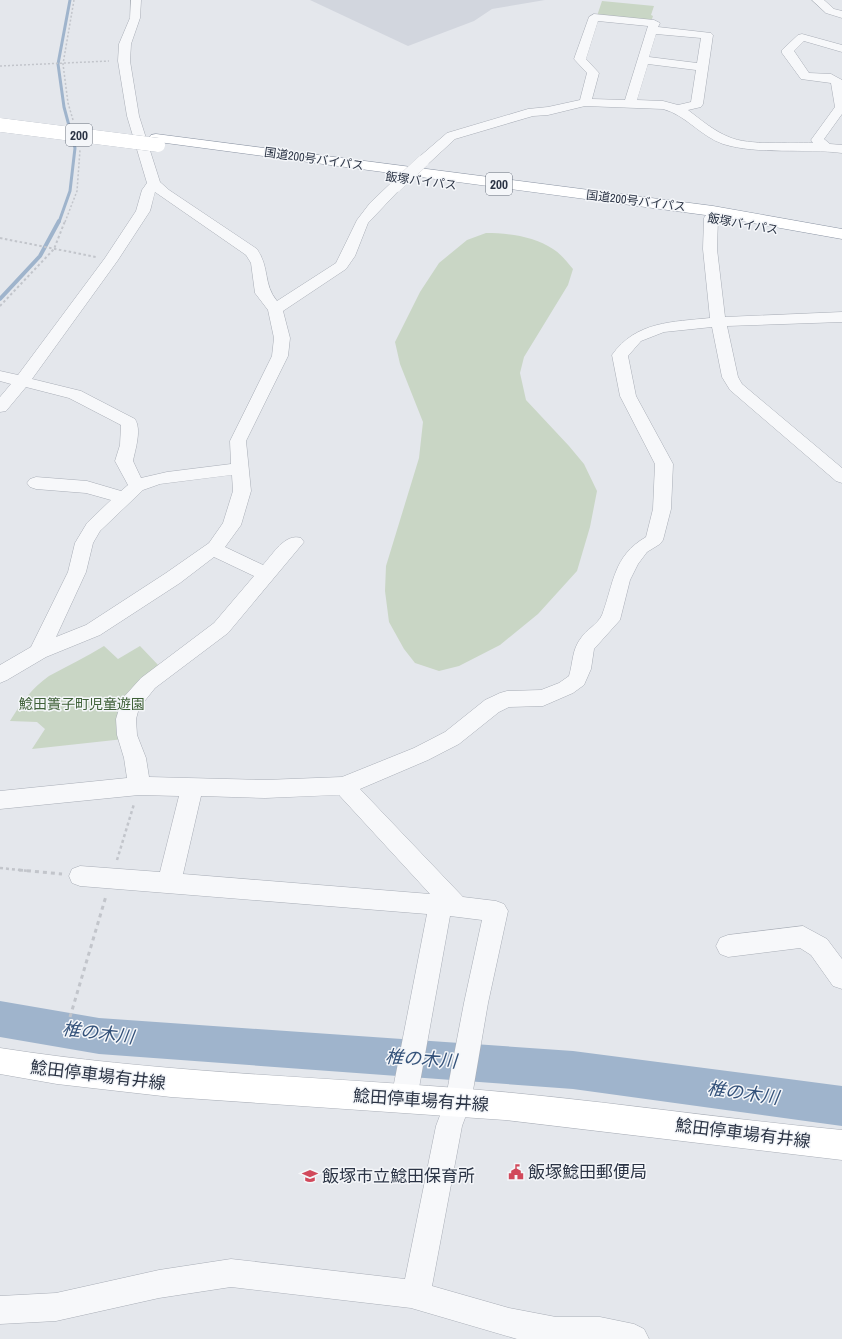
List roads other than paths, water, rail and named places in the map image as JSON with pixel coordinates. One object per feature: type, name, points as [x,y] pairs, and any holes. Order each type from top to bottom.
[{"type":"main road","name":"国道200号バイパス","points":[[0,118],[157,142],[713,211],[842,234]]},
{"type":"main road","name":"飯塚バイパス","points":[[0,125],[157,142],[711,218],[842,242]]},
{"type":"main road","name":"鯰田停車場有井線","points":[[0,1061],[37,1068],[163,1083],[458,1102],[583,1113],[842,1145]]},
{"type":"street","points":[[0,675],[39,652],[93,630],[193,565],[212,549],[232,525],[242,491],[238,441],[280,356],[282,338],[275,309],[262,293],[258,263],[252,252],[164,193],[154,183],[133,116],[124,61],[125,44],[135,18],[136,0]]},
{"type":"street","points":[[817,0],[830,11],[842,15]]},
{"type":"street","points":[[586,102],[593,73],[580,59],[594,17],[654,23],[630,103]]},
{"type":"street","points":[[652,30],[707,35],[697,104],[678,109]]},
{"type":"street","points":[[826,147],[817,140],[841,107],[837,80],[831,78],[805,76],[788,53],[788,50],[802,38],[842,49]]},
{"type":"street","points":[[643,60],[703,66]]},
{"type":"street","points":[[275,309],[341,266],[349,256],[357,230],[364,220],[396,186],[451,136],[532,112],[548,111],[586,102],[663,105],[678,109],[714,135],[727,141],[745,145],[826,147],[842,149]]},
{"type":"street","points":[[0,407],[22,381],[111,260],[143,211],[149,190],[154,183]]},
{"type":"street","points":[[711,218],[710,250],[718,322],[727,368],[736,387],[842,477]]},
{"type":"street","points":[[0,800],[139,786],[266,789],[344,786],[421,754],[452,738],[492,706],[507,698],[543,698],[566,688],[577,680],[581,669],[584,649],[595,633],[610,620],[621,580],[630,561],[641,548],[654,540],[662,509],[664,464],[628,396],[620,355],[636,338],[647,332],[661,328],[718,322],[842,317]]},
{"type":"street","points":[[0,376],[75,394],[129,423],[128,445],[124,461],[137,486]]},
{"type":"street","points":[[39,652],[78,572],[84,543],[93,526],[123,498],[137,486],[148,481],[171,476],[239,468]]},
{"type":"street","points":[[36,483],[87,487],[123,498]]},
{"type":"street","points":[[139,786],[135,758],[127,735],[126,719],[128,705],[148,683],[221,628],[295,542]]},
{"type":"street","points":[[212,549],[266,574]]},
{"type":"street","points":[[344,786],[405,852],[449,905]]},
{"type":"street","points":[[169,883],[192,787]]},
{"type":"street","points":[[80,876],[449,905],[496,911],[476,1003],[458,1102],[449,1126],[416,1296]]},
{"type":"street","points":[[404,1099],[449,905]]},
{"type":"street","points":[[728,946],[803,937],[819,948],[842,978]]},
{"type":"street","points":[[0,1310],[56,1306],[159,1284],[231,1273],[416,1296],[509,1323],[556,1332],[600,1332],[634,1339]]},
{"type":"waterway","points":[[59,222],[70,191],[75,148],[64,107],[58,64],[70,0]]},
{"type":"waterway","points":[[0,299],[40,256],[59,221]]},
{"type":"waterway","name":"椎の木川","points":[[0,1019],[99,1036],[573,1070],[842,1106]]},
{"type":"place","name":"飯塚鯰田郵便局","points":[[516,1172]]},
{"type":"place","name":"飯塚市立鯰田保育所","points":[[310,1176]]},
{"type":"park label","name":"鯰田簀子町児童遊園","points":[[82,704]]}]
